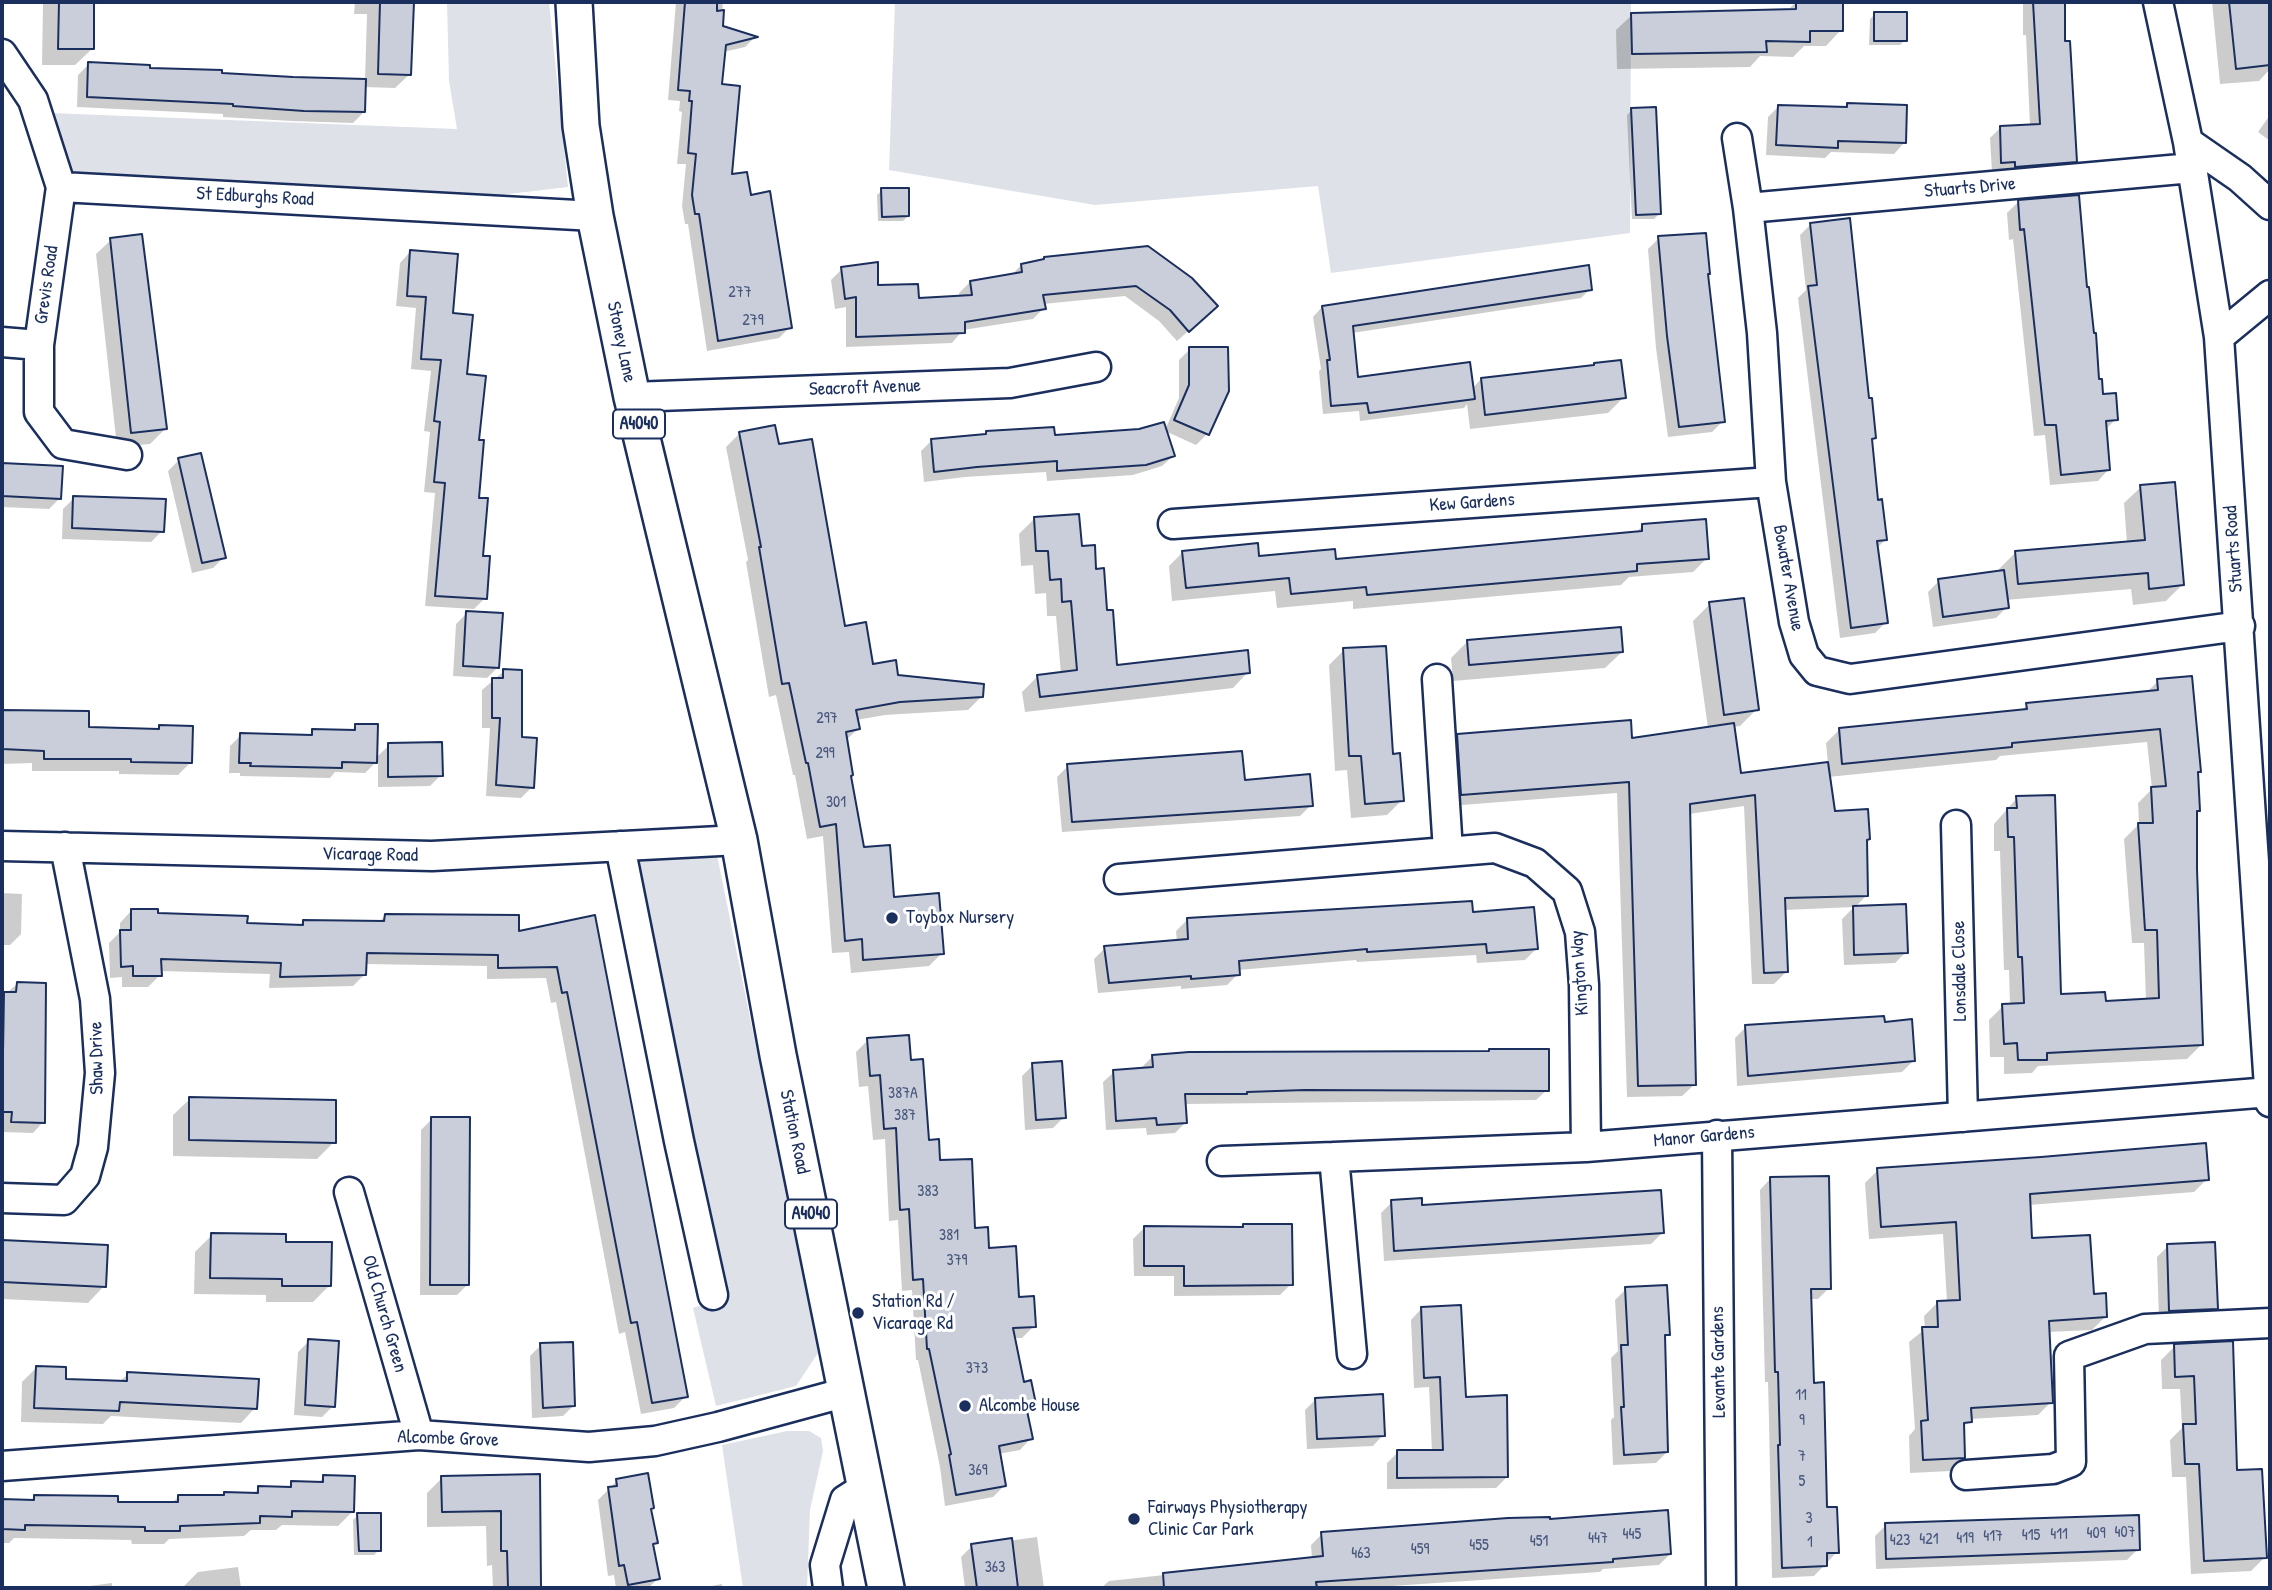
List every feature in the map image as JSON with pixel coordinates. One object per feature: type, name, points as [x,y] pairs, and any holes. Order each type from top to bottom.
[{"type":"main road","name":"Stoney Lane","points":[[573,2],[581,126],[595,216],[632,397],[739,840]]},
{"type":"main road","name":"Station Road","points":[[739,840],[778,1055],[886,1588]]},
{"type":"street","name":"Stuarts Road","points":[[2158,2],[2190,155],[2219,337],[2270,1102]]},
{"type":"street","points":[[2,54],[33,100],[61,187]]},
{"type":"street","name":"Bowater Avenue","points":[[1737,138],[1762,333],[1771,482],[1794,622],[1804,655],[1817,671],[1850,679],[2239,626]]},
{"type":"street","points":[[2190,155],[2240,178],[2270,205]]},
{"type":"street","name":"Stuarts Drive","points":[[1748,208],[2190,155]]},
{"type":"street","name":"St Edburghs Road","points":[[61,187],[595,216]]},
{"type":"street","name":"Grevis Road","points":[[2,342],[39,345],[61,187]]},
{"type":"street","points":[[2219,337],[2270,295]]},
{"type":"street","points":[[39,345],[39,412],[63,444],[127,454]]},
{"type":"street","name":"Seacroft Avenue","points":[[632,397],[1010,383],[1096,367]]},
{"type":"street","name":"Kew Gardens","points":[[1173,524],[1771,482]]},
{"type":"street","points":[[1437,680],[1448,851]]},
{"type":"street","name":"Lonsdale Close","points":[[1956,825],[1963,1117]]},
{"type":"street","name":"Vicarage Road","points":[[2,846],[432,856],[739,840]]},
{"type":"street","points":[[620,846],[678,1141],[713,1295]]},
{"type":"street","name":"Shaw Drive","points":[[2,1198],[64,1200],[85,1176],[93,1147],[100,1073],[95,999],[65,847]]},
{"type":"street","name":"Kington Way","points":[[1119,879],[1495,848],[1535,863],[1567,891],[1580,932],[1586,1147]]},
{"type":"street","name":"Manor Gardens","points":[[1222,1161],[1586,1147],[2270,1091]]},
{"type":"street","name":"Levante Gardens","points":[[1717,1135],[1721,1588]]},
{"type":"street","points":[[1334,1157],[1352,1354]]},
{"type":"street","name":"Old Church Green","points":[[349,1192],[419,1435]]},
{"type":"street","points":[[1966,1475],[2053,1469],[2071,1462],[2069,1356],[2144,1329],[2270,1324]]},
{"type":"street","name":"Alcombe Grove","points":[[2,1466],[419,1435],[589,1447],[655,1441],[848,1392]]},
{"type":"street","points":[[828,1588],[825,1565],[845,1500],[867,1486]]},
{"type":"shaded area","points":[[447,2],[549,2],[568,187],[500,195],[71,175],[50,113],[457,129],[449,81]]},
{"type":"shaded area","points":[[895,2],[1631,2],[1630,233],[1331,273],[1318,186],[1095,205],[889,170]]},
{"type":"shaded area","points":[[717,855],[818,1353],[796,1386],[716,1406],[693,1308],[730,1296],[633,861]]},
{"type":"shaded area","points":[[787,1431],[809,1431],[821,1438],[823,1451],[810,1510],[807,1588],[743,1588],[722,1445]]},
{"type":"building","points":[[59,2],[94,2],[94,49],[58,49]]},
{"type":"building","points":[[380,2],[414,2],[411,75],[378,74]]},
{"type":"building","points":[[685,2],[717,2],[717,11],[724,10],[723,26],[758,37],[726,45],[722,84],[740,86],[732,174],[747,172],[751,195],[770,191],[792,328],[718,341],[699,214],[695,214],[692,195],[696,154],[688,153],[692,101],[689,101],[690,91],[678,90]]},
{"type":"building","points":[[1796,2],[1843,2],[1843,31],[1810,31],[1810,42],[1766,41],[1767,52],[1632,54],[1631,13],[1796,9]]},
{"type":"building","points":[[2033,2],[2065,2],[2065,41],[2070,41],[2077,162],[2015,167],[2015,162],[2001,163],[2000,126],[2040,124]]},
{"type":"building","points":[[2229,2],[2270,2],[2270,65],[2236,69]]},
{"type":"building","points":[[1874,12],[1907,12],[1907,41],[1874,41]]},
{"type":"building","points":[[88,62],[150,65],[150,68],[222,70],[222,73],[366,79],[365,112],[304,111],[233,104],[87,97]]},
{"type":"building","points":[[1847,103],[1907,105],[1906,143],[1838,141],[1838,148],[1776,145],[1778,105],[1847,107]]},
{"type":"building","points":[[1656,107],[1661,214],[1636,215],[1631,108]]},
{"type":"building","points":[[881,188],[909,188],[909,216],[882,217]]},
{"type":"building","points":[[2079,195],[2099,379],[2102,379],[2103,394],[2116,393],[2118,420],[2106,421],[2110,470],[2061,475],[2056,425],[2045,425],[2024,229],[2020,230],[2018,200]]},
{"type":"building","points":[[1850,218],[1869,398],[1872,398],[1876,438],[1872,439],[1878,500],[1882,499],[1887,540],[1877,541],[1888,623],[1851,628],[1808,286],[1817,285],[1810,223]]},
{"type":"building","points":[[1706,233],[1708,274],[1725,422],[1679,427],[1658,236]]},
{"type":"building","points":[[142,234],[167,429],[131,433],[110,238]]},
{"type":"building","points":[[1148,246],[1192,278],[1218,306],[1189,332],[1170,310],[1136,286],[1043,295],[1046,309],[965,322],[965,333],[856,337],[856,297],[845,299],[841,267],[878,262],[878,285],[918,284],[919,298],[972,295],[970,281],[1022,272],[1021,264],[1044,257]]},
{"type":"building","points":[[410,250],[458,254],[453,313],[473,315],[467,374],[486,376],[479,440],[484,440],[479,498],[488,498],[483,556],[490,556],[487,599],[435,596],[445,483],[434,482],[440,422],[434,421],[441,360],[421,359],[426,297],[407,296]]},
{"type":"building","points":[[1589,265],[1592,290],[1353,326],[1358,377],[1470,362],[1475,399],[1369,413],[1367,403],[1331,406],[1327,360],[1330,360],[1322,306]]},
{"type":"building","points":[[1189,347],[1228,347],[1229,391],[1209,435],[1174,420],[1189,385]]},
{"type":"building","points":[[1621,360],[1626,398],[1485,415],[1481,378]]},
{"type":"building","points":[[1164,422],[1175,456],[1146,465],[1057,471],[1057,461],[934,472],[931,439],[986,434],[986,431],[1054,427],[1055,435],[1139,429]]},
{"type":"building","points":[[775,425],[779,444],[812,439],[845,626],[866,622],[873,664],[896,660],[898,675],[984,684],[983,697],[900,702],[856,710],[860,729],[846,732],[864,847],[890,845],[894,897],[939,893],[944,954],[863,960],[862,939],[845,941],[836,824],[820,827],[789,683],[782,684],[761,547],[739,432]]},
{"type":"building","points":[[201,453],[226,558],[202,563],[178,458]]},
{"type":"building","points":[[2,463],[63,466],[61,499],[2,496]]},
{"type":"building","points":[[2175,482],[2184,585],[2149,589],[2148,573],[2018,584],[2015,551],[2145,540],[2140,485]]},
{"type":"building","points":[[73,496],[166,499],[164,532],[72,528]]},
{"type":"building","points":[[1079,514],[1082,546],[1095,545],[1096,569],[1104,568],[1107,610],[1113,610],[1117,665],[1248,650],[1250,673],[1040,697],[1037,675],[1077,670],[1071,601],[1062,602],[1061,579],[1050,580],[1048,551],[1036,551],[1034,517]]},
{"type":"building","points":[[1706,519],[1709,559],[1637,564],[1637,571],[1367,595],[1366,587],[1291,594],[1289,578],[1186,588],[1182,551],[1258,543],[1259,556],[1335,549],[1336,559],[1642,531],[1642,524]]},
{"type":"building","points":[[2004,570],[2009,608],[1943,617],[1938,579]]},
{"type":"building","points":[[1744,598],[1759,710],[1724,715],[1709,602]]},
{"type":"building","points":[[466,611],[503,613],[499,668],[463,666]]},
{"type":"building","points":[[1621,627],[1623,652],[1469,665],[1467,640]]},
{"type":"building","points":[[1386,646],[1393,754],[1400,753],[1404,801],[1365,804],[1361,756],[1349,756],[1343,648]]},
{"type":"building","points":[[503,669],[522,670],[522,737],[537,738],[534,788],[496,785],[500,718],[492,718],[492,678],[503,678]]},
{"type":"building","points":[[2192,676],[2201,772],[2198,772],[2200,811],[2197,811],[2197,869],[2203,1045],[2047,1053],[2047,1060],[2018,1060],[2017,1043],[2004,1044],[2002,1004],[2024,1003],[2022,957],[2018,957],[2014,837],[2008,837],[2007,808],[2017,808],[2016,796],[2055,795],[2061,994],[2105,992],[2106,1001],[2159,998],[2157,930],[2145,930],[2138,823],[2153,823],[2151,787],[2166,786],[2160,729],[2012,743],[2012,747],[1842,764],[1839,728],[2027,709],[2026,703],[2158,690],[2157,679]]},
{"type":"building","points":[[2,710],[89,711],[89,727],[159,729],[159,725],[193,726],[192,763],[131,762],[131,759],[44,759],[44,751],[2,749]]},
{"type":"building","points":[[1631,720],[1632,738],[1734,723],[1741,773],[1828,762],[1835,811],[1868,809],[1868,896],[1785,898],[1788,972],[1764,973],[1755,795],[1690,804],[1696,1085],[1638,1086],[1629,782],[1461,795],[1457,734]]},
{"type":"building","points":[[355,724],[378,724],[377,763],[342,762],[342,768],[250,766],[251,763],[239,763],[240,733],[312,735],[312,729],[355,730]]},
{"type":"building","points":[[442,742],[443,776],[388,777],[388,743]]},
{"type":"building","points":[[1242,751],[1245,780],[1310,774],[1313,806],[1072,822],[1067,764]]},
{"type":"building","points":[[1472,901],[1473,912],[1534,907],[1538,949],[1487,953],[1486,944],[1367,952],[1367,949],[1239,961],[1240,975],[1109,983],[1104,946],[1188,939],[1187,918]]},
{"type":"building","points":[[1906,904],[1908,953],[1854,955],[1853,906]]},
{"type":"building","points":[[131,909],[158,909],[158,913],[248,916],[247,923],[303,925],[303,920],[384,921],[385,914],[519,915],[519,931],[595,915],[688,1397],[652,1403],[637,1322],[631,1323],[567,992],[562,993],[557,967],[498,968],[498,955],[367,953],[366,975],[280,977],[281,963],[161,959],[162,976],[133,976],[133,966],[121,967],[120,930],[131,930]]},
{"type":"building","points":[[17,982],[46,983],[45,1123],[11,1122],[12,1112],[2,1112],[4,992],[16,992]]},
{"type":"building","points":[[1884,1016],[1885,1022],[1912,1019],[1915,1061],[1748,1076],[1745,1025]]},
{"type":"building","points":[[909,1035],[911,1060],[923,1059],[929,1140],[939,1139],[940,1160],[972,1159],[975,1228],[988,1227],[989,1248],[1016,1246],[1019,1297],[1034,1296],[1036,1327],[1013,1328],[1024,1382],[1031,1380],[1036,1404],[1026,1406],[1033,1439],[999,1446],[1006,1486],[956,1495],[949,1455],[951,1454],[927,1349],[923,1279],[913,1280],[909,1209],[900,1210],[896,1128],[884,1129],[880,1075],[870,1076],[867,1038]]},
{"type":"building","points":[[1549,1049],[1549,1091],[1305,1090],[1185,1094],[1187,1123],[1157,1125],[1156,1118],[1116,1121],[1113,1070],[1153,1067],[1152,1055],[1189,1052]]},
{"type":"building","points":[[1062,1061],[1066,1118],[1036,1120],[1032,1063]]},
{"type":"building","points":[[189,1097],[336,1100],[336,1143],[189,1140]]},
{"type":"building","points":[[431,1117],[470,1117],[469,1285],[430,1285]]},
{"type":"building","points":[[2206,1143],[2209,1180],[2030,1194],[2032,1238],[2090,1235],[2094,1294],[2106,1293],[2107,1317],[2049,1321],[2053,1403],[1971,1408],[1972,1422],[1964,1423],[1965,1458],[1923,1460],[1921,1421],[1928,1420],[1922,1327],[1938,1327],[1937,1301],[1960,1300],[1956,1222],[1881,1227],[1877,1168]]},
{"type":"building","points":[[1829,1176],[1831,1289],[1811,1289],[1814,1383],[1824,1382],[1827,1507],[1837,1507],[1839,1553],[1827,1553],[1827,1566],[1782,1568],[1770,1177]]},
{"type":"building","points":[[1661,1190],[1664,1233],[1394,1251],[1391,1200],[1422,1198],[1422,1205]]},
{"type":"building","points":[[1243,1224],[1292,1224],[1293,1285],[1184,1286],[1184,1266],[1144,1266],[1144,1226],[1243,1227]]},
{"type":"building","points":[[211,1233],[286,1234],[286,1242],[332,1242],[331,1286],[282,1286],[282,1279],[210,1278]]},
{"type":"building","points":[[2,1240],[108,1245],[106,1287],[2,1282]]},
{"type":"building","points":[[2215,1242],[2218,1309],[2169,1311],[2167,1244]]},
{"type":"building","points":[[1667,1285],[1670,1335],[1665,1335],[1668,1452],[1624,1455],[1621,1345],[1628,1345],[1625,1287]]},
{"type":"building","points":[[1461,1305],[1466,1397],[1507,1395],[1508,1477],[1397,1478],[1397,1450],[1443,1450],[1440,1377],[1424,1378],[1421,1307]]},
{"type":"building","points":[[308,1339],[339,1341],[335,1407],[305,1405]]},
{"type":"building","points":[[2233,1341],[2237,1470],[2262,1469],[2267,1558],[2204,1561],[2199,1464],[2185,1464],[2183,1424],[2196,1424],[2194,1376],[2175,1377],[2174,1344]]},
{"type":"building","points":[[573,1342],[575,1406],[543,1408],[540,1343]]},
{"type":"building","points":[[36,1366],[66,1367],[66,1379],[127,1381],[127,1372],[259,1379],[257,1409],[120,1402],[119,1411],[34,1408]]},
{"type":"building","points":[[1383,1394],[1385,1436],[1317,1439],[1315,1398]]},
{"type":"building","points":[[648,1473],[654,1508],[651,1509],[658,1543],[653,1544],[660,1579],[628,1585],[624,1565],[619,1566],[608,1487],[617,1486],[616,1479]]},
{"type":"building","points":[[540,1474],[541,1588],[508,1588],[507,1551],[501,1551],[501,1511],[442,1512],[441,1476]]},
{"type":"building","points":[[323,1475],[355,1476],[354,1512],[292,1511],[292,1517],[260,1516],[260,1523],[180,1526],[180,1531],[145,1531],[145,1527],[25,1525],[25,1530],[2,1529],[2,1499],[34,1500],[34,1495],[118,1496],[118,1502],[178,1502],[178,1495],[258,1493],[258,1486],[291,1487],[291,1481],[323,1482]]},
{"type":"building","points":[[1668,1510],[1671,1554],[1613,1559],[1613,1562],[1316,1582],[1317,1588],[1164,1588],[1163,1573],[1323,1556],[1321,1532],[1508,1518],[1550,1519]]},
{"type":"building","points":[[357,1513],[381,1513],[381,1551],[359,1551]]},
{"type":"building","points":[[2139,1515],[2140,1550],[1886,1559],[1885,1523]]},
{"type":"building","points":[[1012,1538],[1018,1588],[977,1588],[971,1544]]},
{"type":"place","name":"Toybox Nursery","points":[[892,918]]},
{"type":"place","name":"Station Rd / Vicarage Rd","points":[[858,1313]]},
{"type":"place","name":"Alcombe House","points":[[965,1406]]},
{"type":"place","name":"Fairways Physiotherapy Clinic Car Park","points":[[1134,1519]]}]
